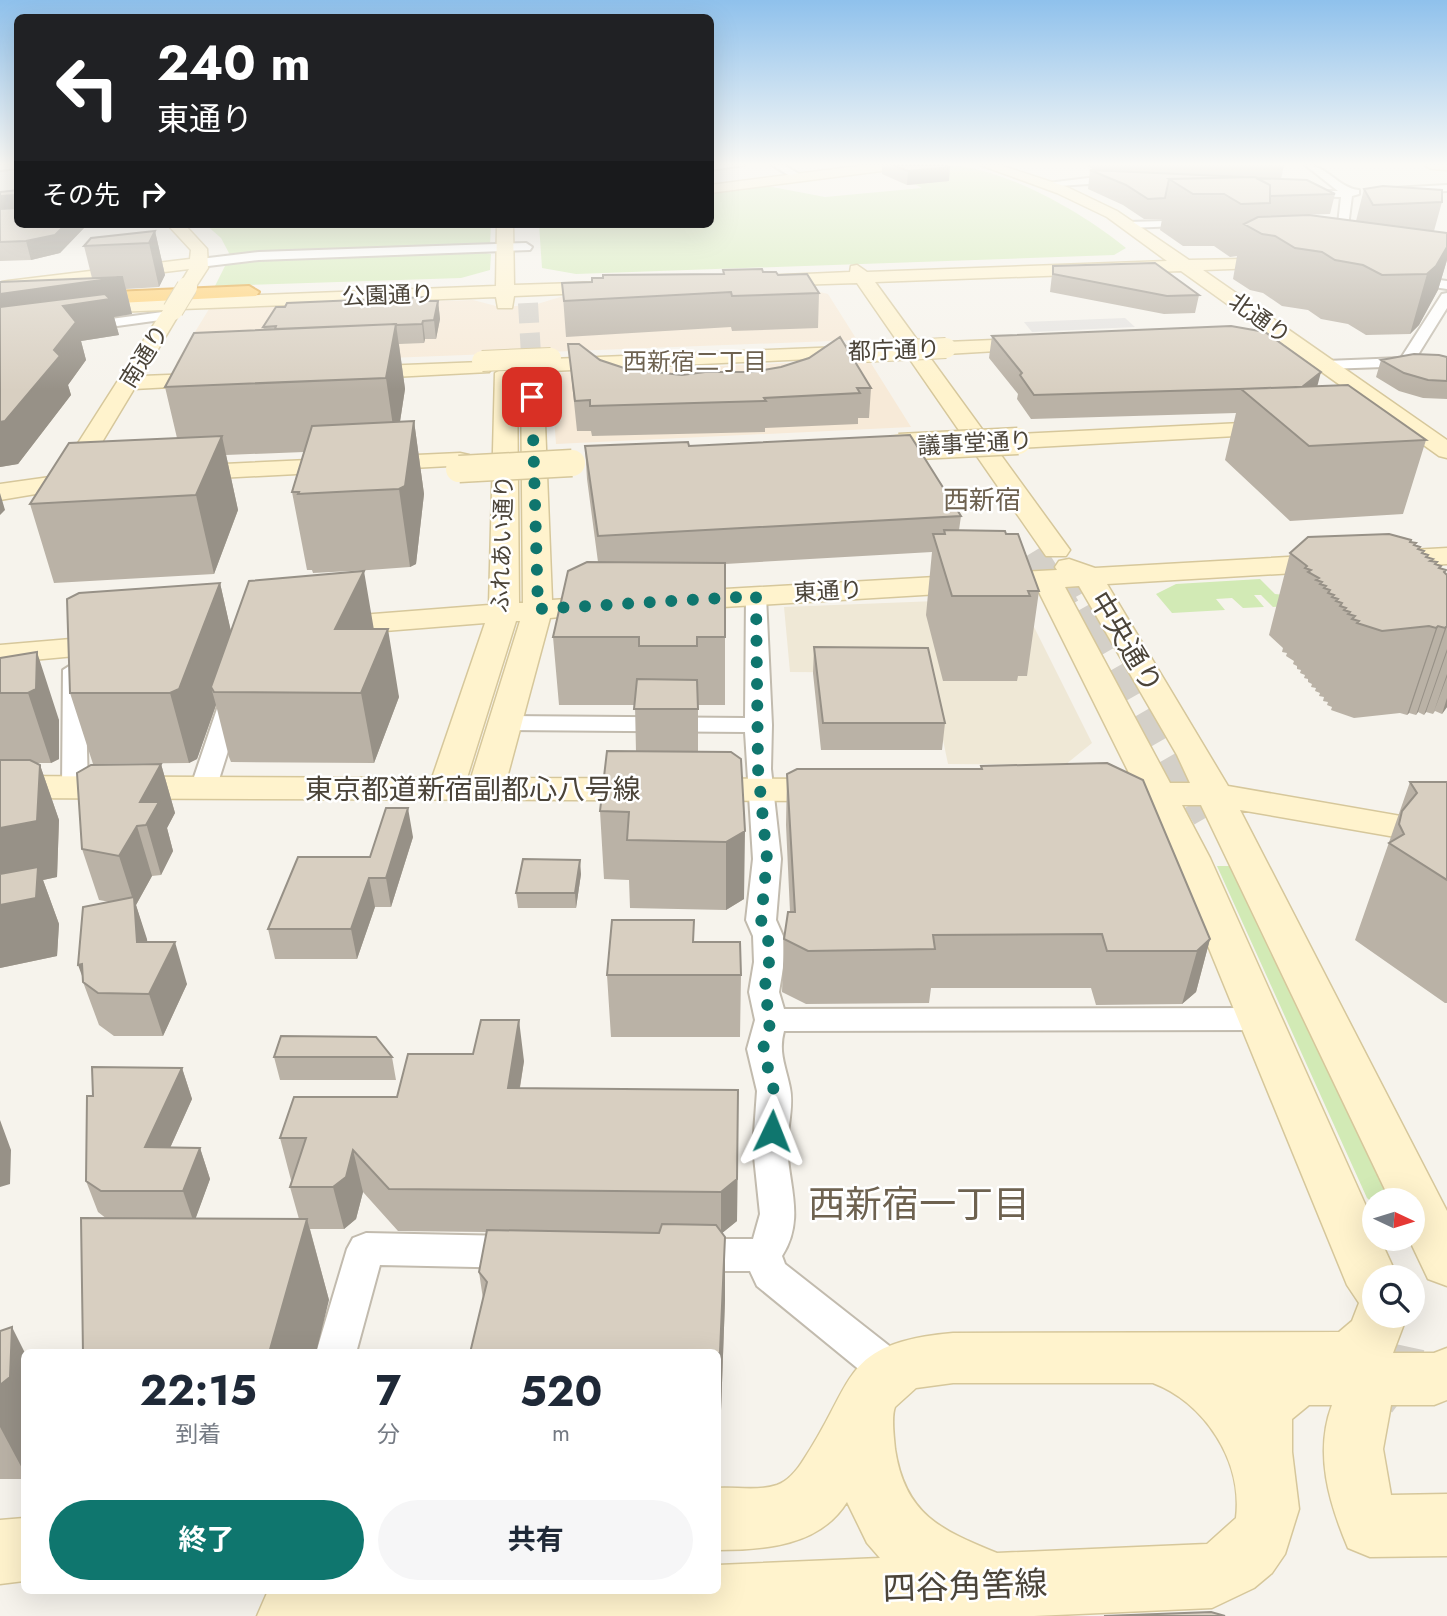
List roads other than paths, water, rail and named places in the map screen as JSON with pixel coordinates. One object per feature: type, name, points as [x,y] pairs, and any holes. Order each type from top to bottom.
[{"type":"highway","points":[[0,305],[175,302],[247,296]]},
{"type":"main road","points":[[0,287],[201,262],[194,240]]},
{"type":"main road","points":[[505,240],[505,292]]},
{"type":"main road","points":[[526,240],[527,276]]},
{"type":"main road","name":"北通り","points":[[1138,240],[1173,263]]},
{"type":"main road","name":"北通り","points":[[1147,240],[1262,332],[1447,469]]},
{"type":"main road","points":[[743,278],[1304,260]]},
{"type":"main road","name":"南通り","points":[[63,486],[201,262]]},
{"type":"main road","name":"中央通り","points":[[852,274],[1056,563],[1214,795],[1404,1188]]},
{"type":"main road","name":"公園通り","points":[[0,305],[247,296],[505,292],[527,276],[628,282]]},
{"type":"main road","name":"北通り","points":[[1262,332],[1326,365],[1382,419],[1447,452]]},
{"type":"main road","name":"都庁通り","points":[[337,370],[490,367],[1061,340]]},
{"type":"main road","name":"ふれあい通り","points":[[446,789],[504,604],[490,367]]},
{"type":"main road","name":"ふれあい通り","points":[[486,789],[538,601],[532,372]]},
{"type":"main road","points":[[130,379],[238,374]]},
{"type":"main road","name":"議事堂通り","points":[[886,443],[1306,423]]},
{"type":"main road","points":[[157,479],[599,457]]},
{"type":"main road","points":[[0,492],[116,481]]},
{"type":"main road","points":[[0,501],[63,486]]},
{"type":"main road","name":"東通り","points":[[293,621],[538,601],[638,587],[1447,542]]},
{"type":"main road","name":"東通り","points":[[538,601],[756,596],[1056,563],[1447,556]]},
{"type":"main road","name":"中央通り","points":[[1056,563],[1191,858],[1260,1019],[1359,1217],[1370,1265]]},
{"type":"main road","points":[[0,637],[142,634],[73,648],[0,654]]},
{"type":"main road","name":"東京都道新宿副都心八号線","points":[[0,787],[862,790]]},
{"type":"main road","points":[[1065,791],[1214,795],[1447,835]]},
{"type":"main road","name":"中央通り","points":[[1425,1228],[1447,1263]]},
{"type":"main road","points":[[721,1519],[769,1516],[803,1505],[831,1475],[878,1389],[911,1364],[953,1358],[1363,1359],[1354,1446],[1359,1489],[1370,1525],[1447,1525]]},
{"type":"main road","points":[[1152,1358],[1177,1365],[1206,1381],[1230,1404],[1254,1448],[1263,1477]]},
{"type":"main road","name":"四谷角筈線","points":[[290,1616],[1212,1576],[1232,1568],[1249,1553],[1261,1533],[1268,1511],[1260,1440],[1263,1416],[1274,1398],[1288,1385],[1305,1379],[1434,1379],[1447,1374]]},
{"type":"main road","points":[[878,1389],[863,1448],[877,1506],[893,1527],[939,1561],[999,1584]]},
{"type":"main road","points":[[0,1552],[21,1550]]},
{"type":"street","points":[[201,262],[259,256],[505,248],[527,276]]},
{"type":"street","points":[[1394,278],[1447,285]]},
{"type":"street","points":[[1406,362],[1447,298]]},
{"type":"street","points":[[65,330],[175,302]]},
{"type":"street","points":[[1326,365],[1406,362],[1447,367]]},
{"type":"street","points":[[756,596],[759,790],[767,859],[761,920],[768,936],[769,962],[764,992],[771,1020],[763,1049],[774,1091],[771,1147],[778,1214],[775,1236],[763,1255]]},
{"type":"street","points":[[73,648],[75,788]]},
{"type":"street","points":[[203,789],[242,668]]},
{"type":"street","points":[[505,723],[760,725]]},
{"type":"street","points":[[771,1020],[1260,1019]]},
{"type":"street","points":[[337,1349],[366,1248],[555,1252]]},
{"type":"street","points":[[657,1254],[763,1255]]},
{"type":"street","points":[[763,1255],[770,1274],[878,1389]]},
{"type":"tunnel","points":[[528,303],[532,372]]},
{"type":"tunnel","points":[[1033,552],[1070,612]]},
{"type":"tunnel","points":[[1069,571],[1097,621]]},
{"type":"tunnel","points":[[1096,619],[1209,816]]},
{"type":"tunnel","points":[[1369,1395],[1392,1358],[1398,1328]]},
{"type":"district","name":"西新宿二丁目","points":[[695,361]]},
{"type":"district","name":"西新宿","points":[[982,500]]},
{"type":"district","name":"西新宿一丁目","points":[[919,1204]]}]
